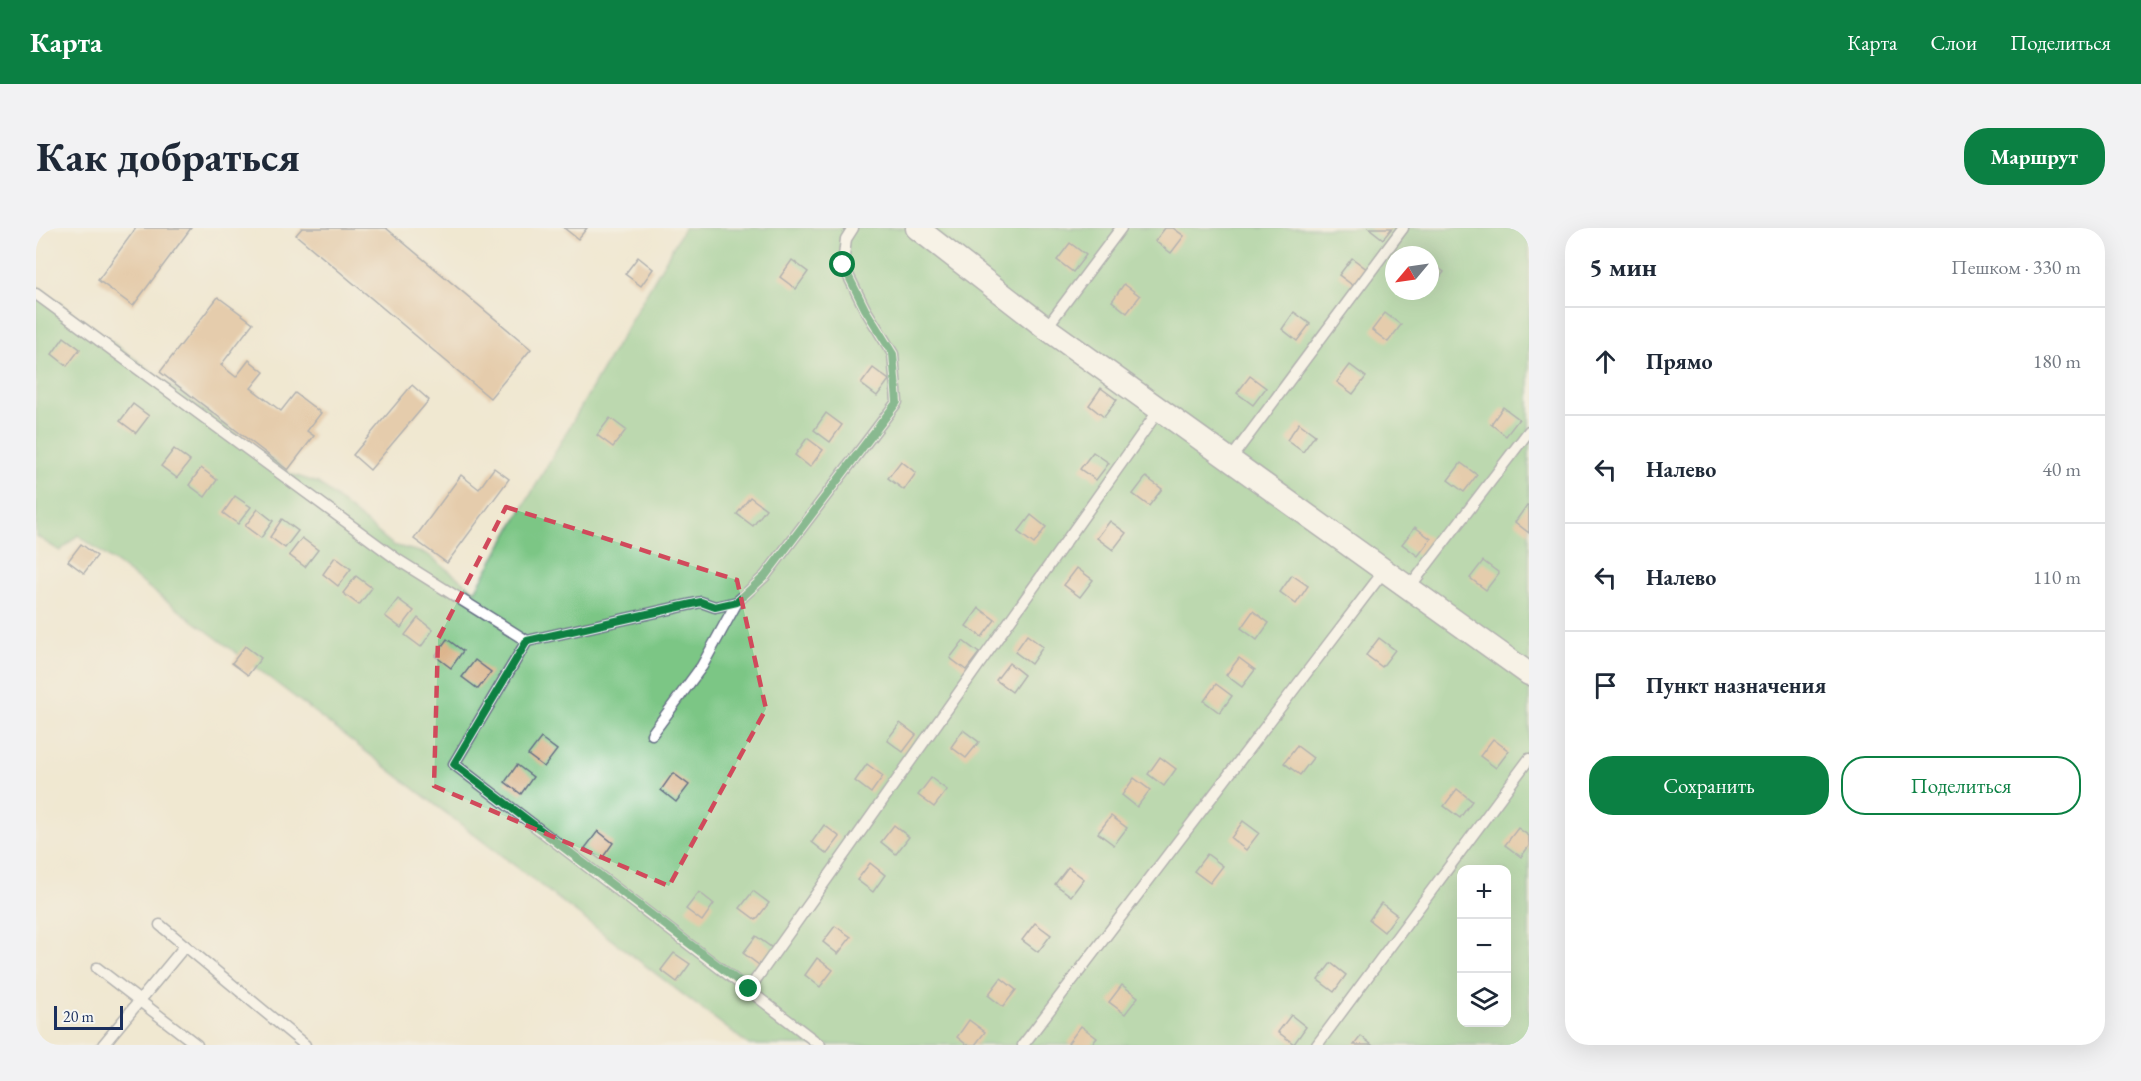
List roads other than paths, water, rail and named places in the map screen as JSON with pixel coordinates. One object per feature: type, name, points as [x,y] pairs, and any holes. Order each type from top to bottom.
[{"type":"street","points":[[917,228],[1046,328],[1529,674]]},
{"type":"lane","points":[[652,734],[702,666],[737,602],[765,576],[897,402],[893,354],[865,309],[843,265],[846,239],[853,228]]},
{"type":"lane","points":[[1046,328],[1121,228]]},
{"type":"lane","points":[[1230,460],[1403,228]]},
{"type":"lane","points":[[36,294],[398,560],[527,641],[701,602],[715,607],[737,602]]},
{"type":"lane","points":[[749,989],[1159,410]]},
{"type":"lane","points":[[1409,588],[1529,431]]},
{"type":"lane","points":[[1023,1045],[1384,571]]},
{"type":"lane","points":[[527,641],[454,764],[820,1045]]},
{"type":"lane","points":[[1317,1045],[1529,759]]},
{"type":"lane","points":[[160,925],[305,1045]]},
{"type":"lane","points":[[103,1045],[185,946]]},
{"type":"lane","points":[[97,968],[198,1045]]}]
